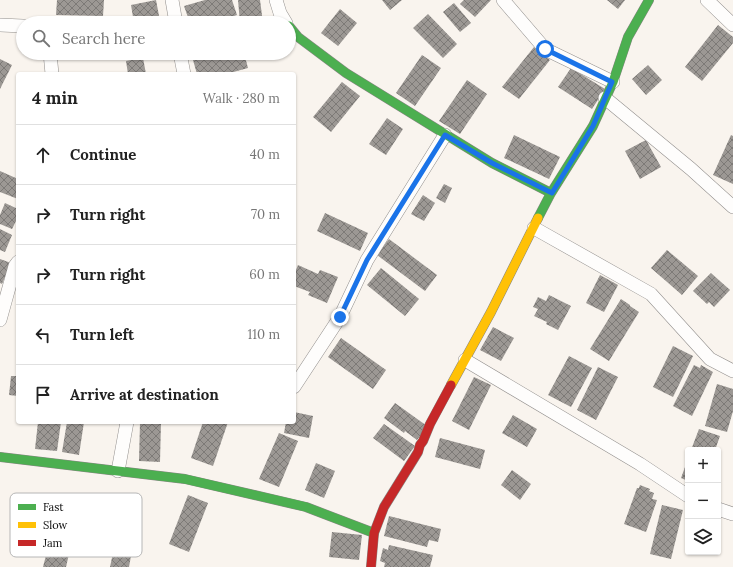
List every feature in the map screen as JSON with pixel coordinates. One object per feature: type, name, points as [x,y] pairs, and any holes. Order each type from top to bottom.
[{"type":"street","points":[[172,0],[175,16]]},
{"type":"street","points":[[276,0],[282,16]]},
{"type":"street","points":[[503,0],[545,49],[612,82]]},
{"type":"street","points":[[371,567],[374,533],[384,506],[418,452],[430,424],[491,312],[552,193],[593,126],[612,82],[628,37],[649,0]]},
{"type":"street","points":[[707,0],[733,25]]},
{"type":"street","points":[[0,25],[16,26]]},
{"type":"street","points":[[296,34],[346,73],[445,135],[492,163],[552,193]]},
{"type":"street","points":[[51,60],[52,72]]},
{"type":"street","points":[[181,60],[184,72]]},
{"type":"street","points":[[605,98],[691,169],[733,207]]},
{"type":"street","points":[[296,384],[340,317],[367,260],[445,135]]},
{"type":"street","points":[[534,228],[651,294],[710,359],[733,371]]},
{"type":"street","points":[[0,320],[16,265]]},
{"type":"street","points":[[465,360],[640,464],[685,494]]},
{"type":"street","points":[[118,471],[127,424]]},
{"type":"street","points":[[0,457],[185,479],[306,507],[374,533]]},
{"type":"street","points":[[721,510],[733,514]]},
{"type":"building","points":[[57,0],[104,0],[103,16],[56,15]]},
{"type":"building","points":[[156,0],[159,16],[133,16],[131,5]]},
{"type":"building","points":[[205,0],[232,0],[237,15],[188,16],[184,6]]},
{"type":"building","points":[[238,0],[260,0],[262,16],[239,16]]},
{"type":"building","points":[[382,0],[402,0],[390,10]]},
{"type":"building","points":[[464,0],[491,0],[475,17],[460,4]]},
{"type":"building","points":[[607,0],[625,0],[618,9]]},
{"type":"building","points":[[454,3],[471,23],[460,32],[443,12]]},
{"type":"building","points":[[340,9],[357,23],[338,46],[321,33]]},
{"type":"building","points":[[428,14],[457,44],[443,58],[413,28]]},
{"type":"building","points":[[718,25],[733,37],[733,43],[702,81],[685,67]]},
{"type":"building","points":[[534,47],[550,60],[519,99],[502,87]]},
{"type":"building","points":[[422,55],[441,68],[415,106],[396,93]]},
{"type":"building","points":[[0,59],[12,65],[0,89]]},
{"type":"building","points":[[143,60],[146,72],[128,72],[126,61]]},
{"type":"building","points":[[193,60],[246,60],[248,68],[233,72],[196,72]]},
{"type":"building","points":[[648,65],[662,80],[646,95],[632,79]]},
{"type":"building","points":[[571,68],[605,89],[592,109],[558,87]]},
{"type":"building","points":[[467,80],[487,94],[460,134],[439,121]]},
{"type":"building","points":[[342,82],[360,96],[331,132],[313,117]]},
{"type":"building","points":[[387,118],[403,129],[386,155],[369,144]]},
{"type":"building","points":[[514,135],[560,157],[549,179],[504,158]]},
{"type":"building","points":[[731,135],[733,136],[733,184],[713,175]]},
{"type":"building","points":[[646,140],[661,167],[640,179],[625,151]]},
{"type":"building","points":[[0,171],[16,178],[16,198],[0,192]]},
{"type":"building","points":[[444,184],[452,188],[445,203],[436,198]]},
{"type":"building","points":[[423,195],[435,203],[424,221],[411,214]]},
{"type":"building","points":[[5,203],[16,208],[16,221],[12,229],[0,224],[0,215]]},
{"type":"building","points":[[325,213],[368,233],[360,251],[317,231]]},
{"type":"building","points":[[0,229],[12,235],[5,252],[0,250]]},
{"type":"building","points":[[389,239],[437,275],[425,291],[377,255]]},
{"type":"building","points":[[667,250],[698,276],[682,295],[651,268]]},
{"type":"building","points":[[0,259],[11,263],[2,284],[0,283]]},
{"type":"building","points":[[298,265],[318,274],[320,270],[338,277],[327,303],[308,295],[310,292],[296,287],[296,270]]},
{"type":"building","points":[[381,268],[419,299],[405,316],[367,285]]},
{"type":"building","points":[[711,273],[730,290],[714,307],[709,302],[707,304],[693,291]]},
{"type":"building","points":[[600,275],[618,285],[604,312],[586,303]]},
{"type":"building","points":[[549,295],[571,306],[558,330],[546,324],[547,322],[534,316],[538,309],[533,307],[538,297],[546,301]]},
{"type":"building","points":[[621,299],[639,312],[609,361],[590,349]]},
{"type":"building","points":[[493,327],[514,338],[501,361],[480,350]]},
{"type":"building","points":[[341,338],[386,370],[373,389],[328,357]]},
{"type":"building","points":[[673,346],[693,356],[673,397],[653,387]]},
{"type":"building","points":[[569,356],[592,368],[571,407],[548,395]]},
{"type":"building","points":[[694,365],[700,368],[701,365],[713,372],[692,416],[673,406]]},
{"type":"building","points":[[598,367],[618,377],[596,420],[577,410]]},
{"type":"building","points":[[11,376],[16,376],[16,396],[9,395]]},
{"type":"building","points":[[474,377],[491,385],[469,430],[452,421]]},
{"type":"building","points":[[717,384],[733,389],[733,411],[727,432],[705,426]]},
{"type":"building","points":[[395,403],[427,426],[417,440],[405,431],[404,433],[384,418]]},
{"type":"building","points":[[296,412],[313,416],[309,438],[284,433],[286,424],[296,424]]},
{"type":"building","points":[[513,415],[537,429],[527,447],[502,433]]},
{"type":"building","points":[[38,424],[61,424],[57,451],[35,449]]},
{"type":"building","points":[[67,424],[84,424],[79,455],[62,452]]},
{"type":"building","points":[[140,424],[161,424],[160,462],[139,461]]},
{"type":"building","points":[[202,424],[227,424],[213,466],[191,458]]},
{"type":"building","points":[[384,424],[415,446],[404,461],[373,438]]},
{"type":"building","points":[[699,429],[720,436],[716,447],[692,447]]},
{"type":"building","points":[[279,433],[298,441],[279,487],[259,479]]},
{"type":"building","points":[[440,438],[485,450],[480,469],[435,457]]},
{"type":"building","points":[[316,463],[335,471],[324,498],[305,490]]},
{"type":"building","points":[[685,467],[685,480],[681,478]]},
{"type":"building","points":[[512,470],[531,484],[520,500],[501,485]]},
{"type":"building","points":[[640,485],[650,489],[649,491],[654,493],[652,499],[657,500],[646,532],[624,524],[637,488],[639,488]]},
{"type":"building","points":[[188,495],[208,503],[189,552],[169,544]]},
{"type":"building","points":[[662,505],[683,510],[671,559],[650,554]]},
{"type":"building","points":[[389,516],[441,529],[438,542],[429,540],[427,547],[384,536]]},
{"type":"building","points":[[332,532],[362,535],[359,560],[329,557]]},
{"type":"building","points":[[389,545],[433,555],[430,567],[384,567],[385,563],[380,561],[383,548],[388,550]]},
{"type":"building","points":[[46,557],[68,557],[66,567],[43,567]]},
{"type":"building","points":[[112,557],[131,557],[129,567],[110,567]]},
{"type":"traffic: fast","points":[[538,218],[551,193],[593,126],[613,82],[628,37],[649,0]]},
{"type":"traffic: fast","points":[[296,35],[346,73],[492,163],[551,193]]},
{"type":"traffic: fast","points":[[0,457],[185,479],[306,507],[374,533]]},
{"type":"traffic: slow","points":[[451,385],[491,312],[538,218]]},
{"type":"traffic: jam","points":[[371,567],[374,533],[384,507],[418,452],[430,424],[451,385]]},
{"type":"route","points":[[340,317],[367,260],[445,135],[492,163],[552,193],[593,126],[612,82],[545,49]]}]
